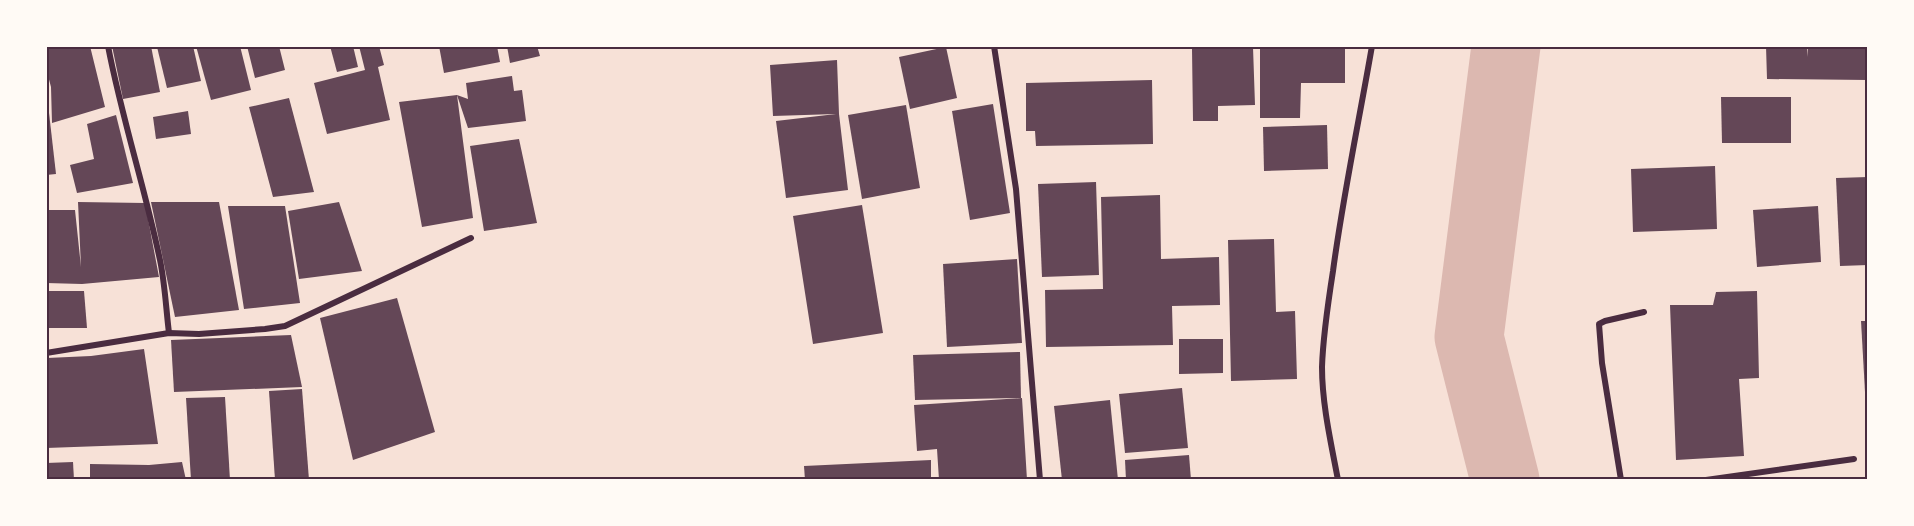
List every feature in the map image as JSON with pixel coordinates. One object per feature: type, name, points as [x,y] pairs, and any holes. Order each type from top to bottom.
[{"type":"street","points":[[108,46],[114,81],[138,167],[160,262],[169,333]]},
{"type":"street","points":[[993,46],[1016,189],[1040,480]]},
{"type":"street","points":[[1338,480],[1324,394],[1322,368],[1324,333],[1341,220],[1372,46]]},
{"type":"street","points":[[46,353],[169,333],[199,334],[265,330],[285,326],[471,238]]},
{"type":"street","points":[[1621,480],[1602,363],[1599,324],[1644,312]]},
{"type":"street","points":[[1706,480],[1854,459]]},
{"type":"building","points":[[46,46],[90,46],[105,107],[52,123]]},
{"type":"building","points":[[112,46],[151,46],[160,92],[123,99]]},
{"type":"building","points":[[193,46],[201,81],[167,88],[157,47]]},
{"type":"building","points":[[196,46],[240,46],[251,90],[211,100]]},
{"type":"building","points":[[247,46],[279,46],[285,70],[255,78]]},
{"type":"building","points":[[330,46],[353,46],[358,67],[337,72]]},
{"type":"building","points":[[359,46],[379,46],[384,65],[378,67],[390,120],[327,134],[314,83],[365,70]]},
{"type":"building","points":[[439,46],[497,46],[500,62],[444,73]]},
{"type":"building","points":[[507,46],[537,46],[540,56],[510,63]]},
{"type":"building","points":[[1260,46],[1345,46],[1345,83],[1301,83],[1300,118],[1260,118]]},
{"type":"building","points":[[1766,46],[1807,46],[1807,57],[1808,46],[1868,46],[1868,80],[1767,79]]},
{"type":"building","points":[[946,47],[957,98],[910,109],[899,57]]},
{"type":"building","points":[[1253,47],[1255,105],[1218,106],[1218,121],[1193,121],[1192,49]]},
{"type":"building","points":[[837,60],[839,114],[848,190],[786,198],[776,121],[836,114],[773,116],[770,65]]},
{"type":"building","points":[[512,76],[514,91],[522,90],[526,121],[468,128],[457,95],[468,99],[466,83]]},
{"type":"building","points":[[1152,80],[1153,144],[1036,146],[1035,131],[1026,131],[1026,83]]},
{"type":"building","points":[[457,95],[473,218],[422,227],[399,102]]},
{"type":"building","points":[[1721,97],[1791,97],[1791,143],[1722,143]]},
{"type":"building","points":[[289,98],[314,192],[273,197],[249,107]]},
{"type":"building","points":[[46,104],[48,104],[56,174],[46,175]]},
{"type":"building","points":[[993,104],[1010,213],[970,220],[952,111]]},
{"type":"building","points":[[906,105],[920,188],[862,199],[848,115]]},
{"type":"building","points":[[188,111],[191,134],[156,139],[153,117]]},
{"type":"building","points":[[116,115],[133,183],[77,193],[70,165],[94,159],[87,124]]},
{"type":"building","points":[[1327,125],[1328,169],[1264,171],[1263,127]]},
{"type":"building","points":[[519,139],[537,223],[484,231],[470,146]]},
{"type":"building","points":[[1715,166],[1717,229],[1633,232],[1631,169]]},
{"type":"building","points":[[1868,177],[1868,265],[1840,266],[1836,178]]},
{"type":"building","points":[[1096,182],[1099,275],[1042,277],[1038,184]]},
{"type":"building","points":[[1160,195],[1161,259],[1219,257],[1220,305],[1172,306],[1173,345],[1046,347],[1045,290],[1103,289],[1101,197]]},
{"type":"building","points":[[78,202],[145,203],[159,277],[82,284],[46,283],[46,210],[75,210],[81,267]]},
{"type":"building","points":[[151,202],[219,202],[239,310],[175,317]]},
{"type":"building","points":[[339,202],[362,271],[299,279],[288,211]]},
{"type":"building","points":[[862,205],[883,333],[813,344],[793,216]]},
{"type":"building","points":[[228,206],[285,206],[300,303],[244,309]]},
{"type":"building","points":[[1818,206],[1821,262],[1757,267],[1753,210]]},
{"type":"building","points":[[1274,239],[1276,312],[1295,311],[1297,379],[1231,381],[1228,240]]},
{"type":"building","points":[[1017,259],[1022,343],[947,347],[943,264]]},
{"type":"building","points":[[46,291],[84,291],[87,328],[46,328]]},
{"type":"building","points":[[1757,291],[1759,378],[1739,379],[1744,456],[1676,460],[1670,305],[1713,305],[1716,292]]},
{"type":"building","points":[[397,298],[435,432],[353,460],[320,318]]},
{"type":"building","points":[[1861,321],[1868,321],[1868,392],[1865,392]]},
{"type":"building","points":[[291,335],[302,387],[174,392],[171,340]]},
{"type":"building","points":[[1179,339],[1223,339],[1223,373],[1179,374]]},
{"type":"building","points":[[144,349],[158,444],[46,448],[47,358],[91,356]]},
{"type":"building","points":[[1020,352],[1021,398],[915,400],[913,355]]},
{"type":"building","points":[[1182,388],[1188,448],[1125,453],[1119,394]]},
{"type":"building","points":[[302,389],[309,480],[275,480],[269,391]]},
{"type":"building","points":[[225,397],[230,480],[191,480],[186,398]]},
{"type":"building","points":[[1022,398],[1027,480],[939,480],[937,449],[917,451],[914,405]]},
{"type":"building","points":[[1110,400],[1118,480],[1062,480],[1054,406]]},
{"type":"building","points":[[1189,455],[1191,480],[1126,480],[1125,460]]},
{"type":"building","points":[[931,460],[931,480],[805,480],[804,466]]},
{"type":"building","points":[[73,462],[74,480],[46,480],[46,463]]},
{"type":"building","points":[[182,462],[186,480],[90,480],[90,464],[149,465]]},
{"type":"waterway","points":[[1505,480],[1469,337],[1506,46]]}]
